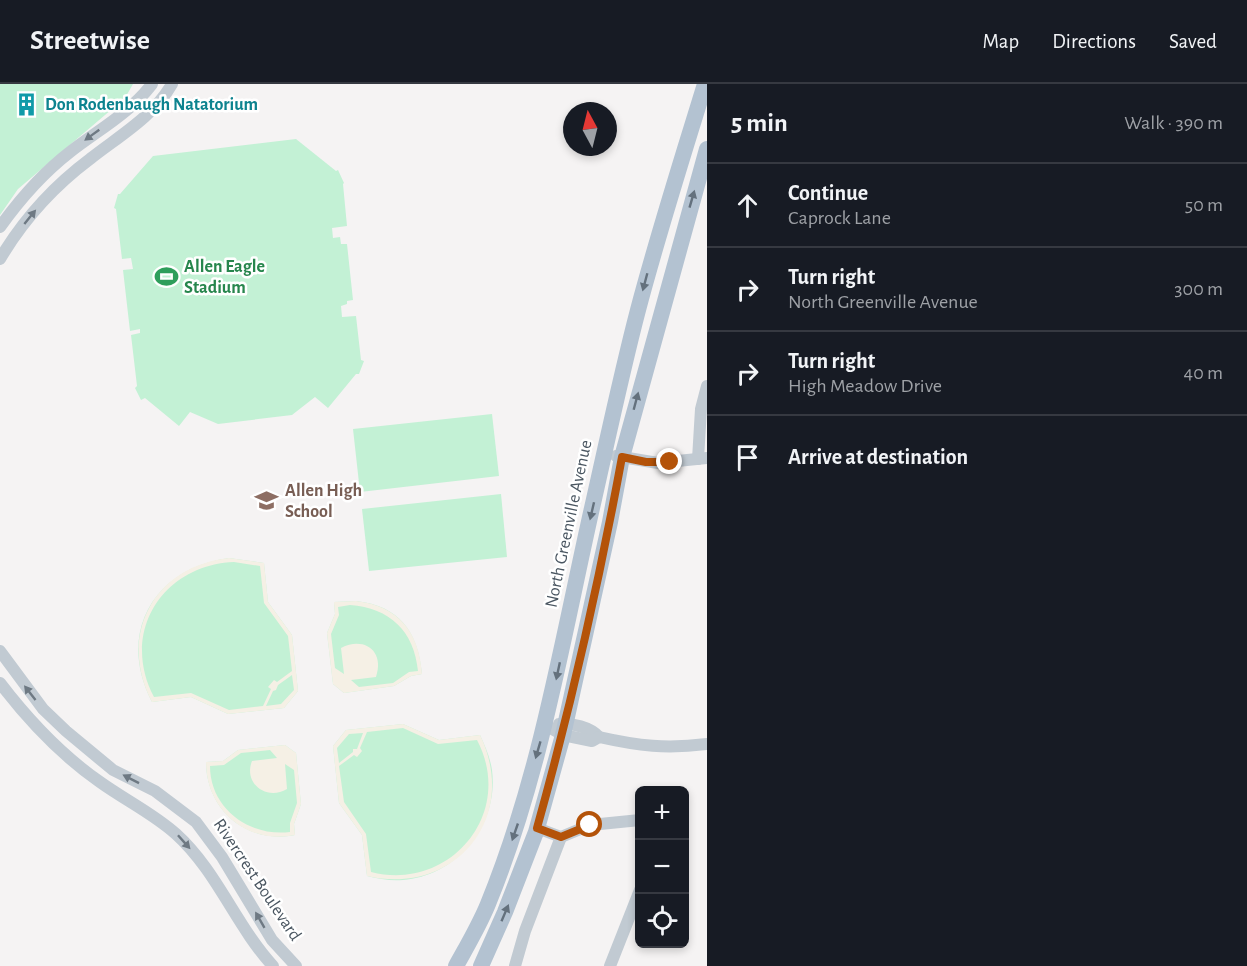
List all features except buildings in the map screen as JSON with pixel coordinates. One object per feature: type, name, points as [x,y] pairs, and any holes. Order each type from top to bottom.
[{"type":"main road","name":"North Greenville Avenue","points":[[456,966],[487,906],[517,827],[546,725],[635,321],[661,226],[705,84]]},
{"type":"main road","points":[[481,966],[506,912],[537,828],[565,729],[622,457],[707,149]]},
{"type":"main road","points":[[661,226],[683,234]]},
{"type":"street","points":[[0,227],[40,179],[57,163],[135,104],[152,84]]},
{"type":"street","points":[[0,259],[30,216],[48,196],[83,164],[151,112],[172,84]]},
{"type":"street","points":[[116,118],[126,132]]},
{"type":"street","points":[[604,454],[657,463],[702,458],[701,409],[707,386]]},
{"type":"street","name":"Rivercrest Boulevard","points":[[0,651],[43,709],[71,736],[113,770],[156,791],[196,822],[222,857],[272,940],[296,966]]},
{"type":"street","name":"Rivercrest Boulevard","points":[[0,683],[31,722],[67,756],[100,782],[176,834],[204,865],[259,950],[273,966]]},
{"type":"street","points":[[546,725],[593,731],[599,737],[643,746],[707,744]]},
{"type":"street","points":[[537,828],[561,837],[590,825],[635,820]]},
{"type":"street","points":[[515,966],[525,931],[561,837]]},
{"type":"street","points":[[610,966],[637,894]]},
{"type":"green space","points":[[0,84],[133,84],[125,98],[18,189],[0,215]]},
{"type":"green space","name":"Allen Eagle Stadium","points":[[296,139],[336,171],[338,170],[344,183],[347,226],[332,228],[333,238],[340,237],[341,244],[347,244],[353,300],[341,306],[342,317],[356,316],[361,360],[364,361],[359,374],[356,374],[328,408],[315,397],[292,415],[218,424],[190,412],[179,426],[145,398],[141,400],[135,388],[137,386],[131,335],[140,333],[140,329],[130,331],[123,270],[133,269],[131,258],[122,259],[116,209],[114,208],[118,194],[153,156]]},
{"type":"green space","points":[[492,414],[499,476],[360,492],[353,429]]},
{"type":"green space","points":[[501,494],[507,557],[369,571],[362,509]]},
{"type":"green space","points":[[229,558],[264,563],[268,602],[292,635],[298,691],[284,708],[228,714],[191,697],[152,702],[142,676],[138,652],[141,629],[149,608],[162,590],[180,575],[203,564]]},
{"type":"green space","points":[[356,601],[384,609],[404,624],[416,646],[422,674],[411,676],[394,686],[344,693],[333,684],[327,633],[335,614],[334,602]]},
{"type":"green space","points":[[403,724],[439,740],[480,735],[491,765],[492,790],[489,809],[481,827],[471,844],[457,858],[441,869],[423,876],[403,880],[380,879],[367,876],[362,835],[339,803],[333,746],[346,730]]},
{"type":"green space","points":[[285,745],[296,753],[301,804],[294,824],[295,835],[278,837],[261,835],[246,829],[222,809],[213,795],[206,762],[223,761],[238,750]]},
{"type":"sand","points":[[229,558],[264,563],[268,602],[292,635],[298,691],[284,708],[228,714],[191,697],[152,702],[142,677],[139,652],[141,629],[149,608],[162,589],[180,574],[203,564]],"holes":[[[234,562],[260,566],[264,603],[288,636],[292,671],[277,682],[274,680],[268,687],[271,689],[263,706],[229,710],[191,693],[154,697],[145,673],[142,649],[145,627],[154,607],[168,589],[186,575],[208,566]],[[292,675],[294,690],[281,704],[266,706],[278,685]]]},
{"type":"sand","points":[[356,601],[371,604],[395,615],[411,634],[420,659],[422,674],[411,676],[394,686],[344,693],[333,684],[327,633],[335,614],[334,602]],"holes":[[[350,605],[377,611],[398,624],[411,644],[418,671],[409,672],[393,683],[359,687],[351,680],[376,677],[378,660],[370,648],[357,644],[341,648],[344,674],[335,668],[331,634],[339,615],[338,607]]]},
{"type":"sand","points":[[403,724],[439,740],[480,735],[490,766],[492,795],[485,821],[472,844],[452,862],[427,874],[399,879],[367,876],[362,835],[339,803],[333,746],[346,730]],"holes":[[[403,728],[438,744],[477,740],[487,768],[488,795],[481,820],[468,841],[449,859],[426,870],[400,875],[371,872],[366,834],[344,802],[339,766],[354,755],[357,757],[362,751],[360,748],[367,732]],[[363,733],[357,749],[353,749],[353,752],[339,763],[337,748],[349,734]]]},
{"type":"sand","points":[[285,745],[296,753],[301,804],[294,824],[295,835],[277,837],[261,835],[232,820],[222,809],[213,795],[206,762],[223,761],[238,750]],"holes":[[[270,750],[277,758],[252,761],[251,777],[259,788],[272,793],[279,792],[287,789],[285,764],[294,770],[297,803],[290,823],[290,832],[261,830],[247,825],[225,807],[212,781],[210,766],[224,765],[241,753]]]},
{"type":"place","name":"Don Rodenbaugh Natatorium","points":[[27,105]]},
{"type":"place","name":"Allen Eagle Stadium","points":[[166,277]]},
{"type":"place","name":"Allen High School","points":[[267,501]]},
{"type":"route","points":[[590,825],[561,837],[537,828],[565,729],[622,457],[646,462],[670,462]]}]
